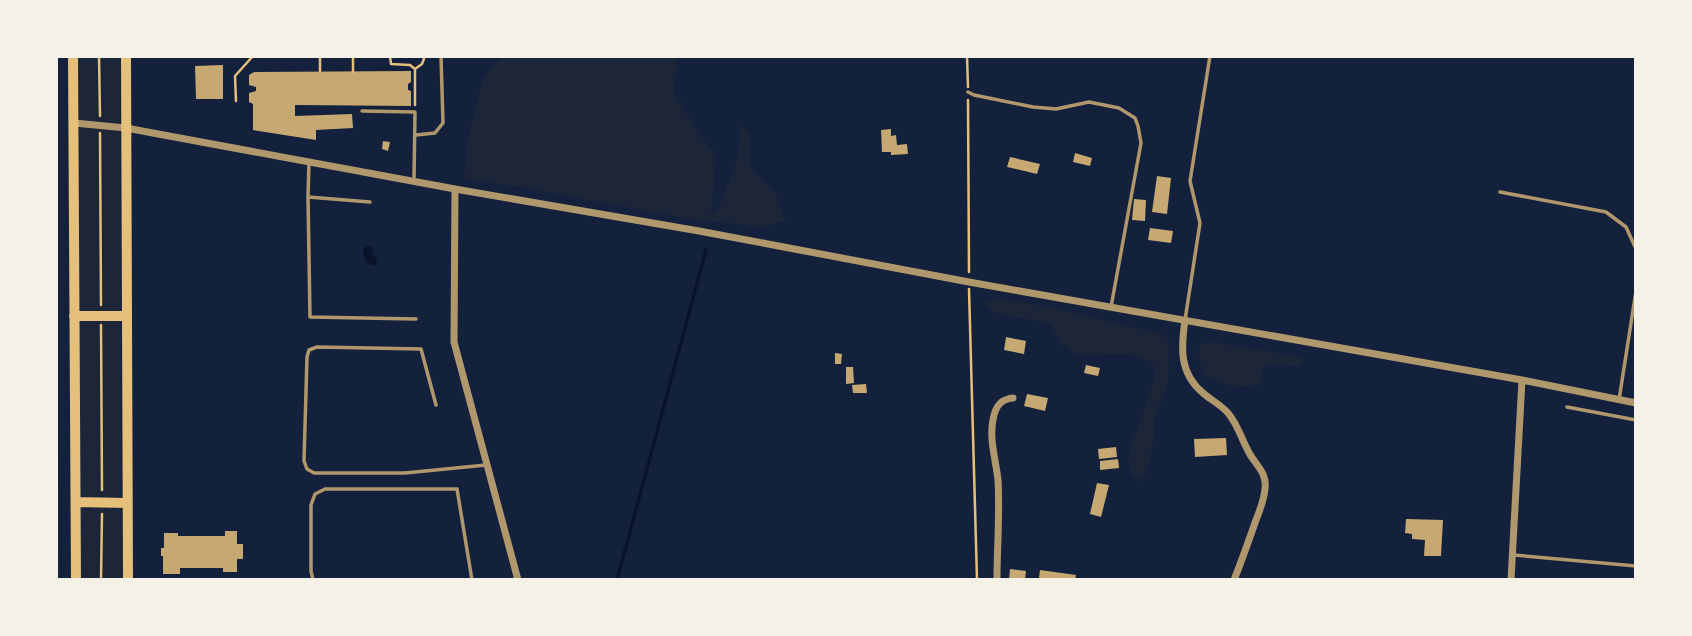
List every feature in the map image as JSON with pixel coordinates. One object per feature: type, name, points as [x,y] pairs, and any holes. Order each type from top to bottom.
[{"type":"main road","points":[[73,56],[76,580]]},
{"type":"main road","points":[[126,56],[128,580]]},
{"type":"main road","points":[[74,316],[127,316]]},
{"type":"main road","points":[[76,502],[127,503]]},
{"type":"street","points":[[74,123],[126,128],[1522,380],[1636,403]]},
{"type":"street","points":[[455,189],[454,342],[515,579]]},
{"type":"street","points":[[1185,320],[1184,368],[1189,379],[1228,414],[1265,480],[1263,501],[1234,580]]},
{"type":"street","points":[[1511,580],[1522,380]]},
{"type":"street","points":[[997,580],[998,481],[992,420],[999,402],[1005,398],[1013,398]]},
{"type":"lane","points":[[415,135],[435,133],[443,123],[441,56]]},
{"type":"lane","points":[[1185,320],[1200,223],[1190,181],[1210,56]]},
{"type":"lane","points":[[968,92],[1033,107],[1056,109],[1089,102],[1119,108],[1135,118],[1141,143],[1111,307]]},
{"type":"lane","points":[[362,111],[415,112],[414,181]]},
{"type":"lane","points":[[309,162],[310,317],[416,319]]},
{"type":"lane","points":[[1500,192],[1606,212],[1626,227],[1636,249]]},
{"type":"lane","points":[[308,197],[370,202]]},
{"type":"lane","points":[[1619,400],[1636,291]]},
{"type":"lane","points":[[436,405],[421,349],[317,347],[309,350],[304,461],[307,469],[314,473],[405,473],[487,464]]},
{"type":"lane","points":[[1567,407],[1636,420]]},
{"type":"lane","points":[[313,580],[311,505],[315,494],[325,489],[457,489],[472,580]]},
{"type":"lane","points":[[1514,555],[1636,566]]},
{"type":"path","points":[[236,101],[235,76],[254,56]]},
{"type":"path","points":[[320,56],[320,71]]},
{"type":"path","points":[[353,56],[353,72]]},
{"type":"path","points":[[390,56],[391,64],[410,65],[415,69]]},
{"type":"path","points":[[415,69],[422,64],[425,56]]},
{"type":"path","points":[[968,56],[969,282],[977,580]]},
{"type":"path","points":[[415,69],[415,112]]},
{"type":"shaded area","points":[[77,56],[120,56],[122,580],[79,580]]},
{"type":"shaded area","points":[[504,56],[677,56],[674,91],[698,133],[716,155],[711,214],[719,208],[735,165],[740,141],[740,123],[750,134],[751,169],[776,194],[785,221],[758,228],[694,220],[521,187],[464,179],[467,141],[483,77]]},
{"type":"shaded area","points":[[57,103],[60,580],[56,580]]},
{"type":"shaded area","points":[[370,245],[377,260],[373,266],[366,261],[363,253],[364,248]]},
{"type":"shaded area","points":[[1001,299],[1061,310],[1160,333],[1167,337],[1168,380],[1154,423],[1154,440],[1146,475],[1137,481],[1131,473],[1128,456],[1154,379],[1155,368],[1151,363],[1140,356],[1122,354],[1078,355],[1061,343],[1051,325],[993,312],[984,304],[987,300]]},
{"type":"shaded area","points":[[1214,342],[1300,357],[1304,361],[1300,366],[1265,366],[1260,384],[1231,386],[1204,375],[1199,358],[1200,344]]},
{"type":"building","points":[[223,65],[223,99],[196,99],[195,66]]},
{"type":"building","points":[[411,71],[408,90],[411,91],[411,106],[295,105],[295,116],[352,114],[353,128],[316,130],[316,140],[253,130],[253,104],[249,102],[249,93],[256,91],[256,87],[249,85],[249,75],[254,72]]},
{"type":"building","points":[[891,129],[891,136],[896,135],[897,145],[907,144],[908,154],[891,155],[891,152],[882,152],[881,130]]},
{"type":"building","points":[[383,141],[390,142],[388,151],[382,149]]},
{"type":"building","points":[[1075,153],[1092,158],[1090,166],[1073,162]]},
{"type":"building","points":[[1010,157],[1040,164],[1037,174],[1007,167]]},
{"type":"building","points":[[1157,176],[1171,178],[1167,214],[1152,212]]},
{"type":"building","points":[[1134,199],[1146,200],[1145,221],[1132,220]]},
{"type":"building","points":[[1150,228],[1173,231],[1171,243],[1148,240]]},
{"type":"building","points":[[1006,337],[1026,341],[1024,354],[1004,350]]},
{"type":"building","points":[[835,353],[842,354],[841,364],[835,364]]},
{"type":"building","points":[[1086,365],[1100,368],[1098,376],[1084,373]]},
{"type":"building","points":[[846,367],[853,367],[854,383],[846,384]]},
{"type":"building","points":[[866,384],[867,393],[853,393],[852,385]]},
{"type":"building","points":[[1027,394],[1048,398],[1045,411],[1024,406]]},
{"type":"building","points":[[1226,438],[1227,455],[1195,457],[1194,439]]},
{"type":"building","points":[[1116,447],[1117,457],[1099,459],[1098,449]]},
{"type":"building","points":[[1118,459],[1119,468],[1100,470],[1100,461]]},
{"type":"building","points":[[1097,483],[1109,485],[1101,517],[1090,514]]},
{"type":"building","points":[[1406,519],[1443,520],[1441,556],[1424,556],[1425,540],[1412,539],[1412,534],[1405,533]]},
{"type":"building","points":[[225,531],[237,531],[237,544],[243,544],[243,559],[237,559],[237,572],[223,572],[223,568],[180,568],[180,574],[163,574],[161,548],[164,548],[164,533],[178,533],[178,536],[225,536]]},
{"type":"building","points":[[1010,569],[1026,571],[1025,580],[1009,580]]},
{"type":"building","points":[[1040,570],[1076,575],[1075,580],[1039,578]]},
{"type":"waterway","points":[[617,580],[706,250]]}]
